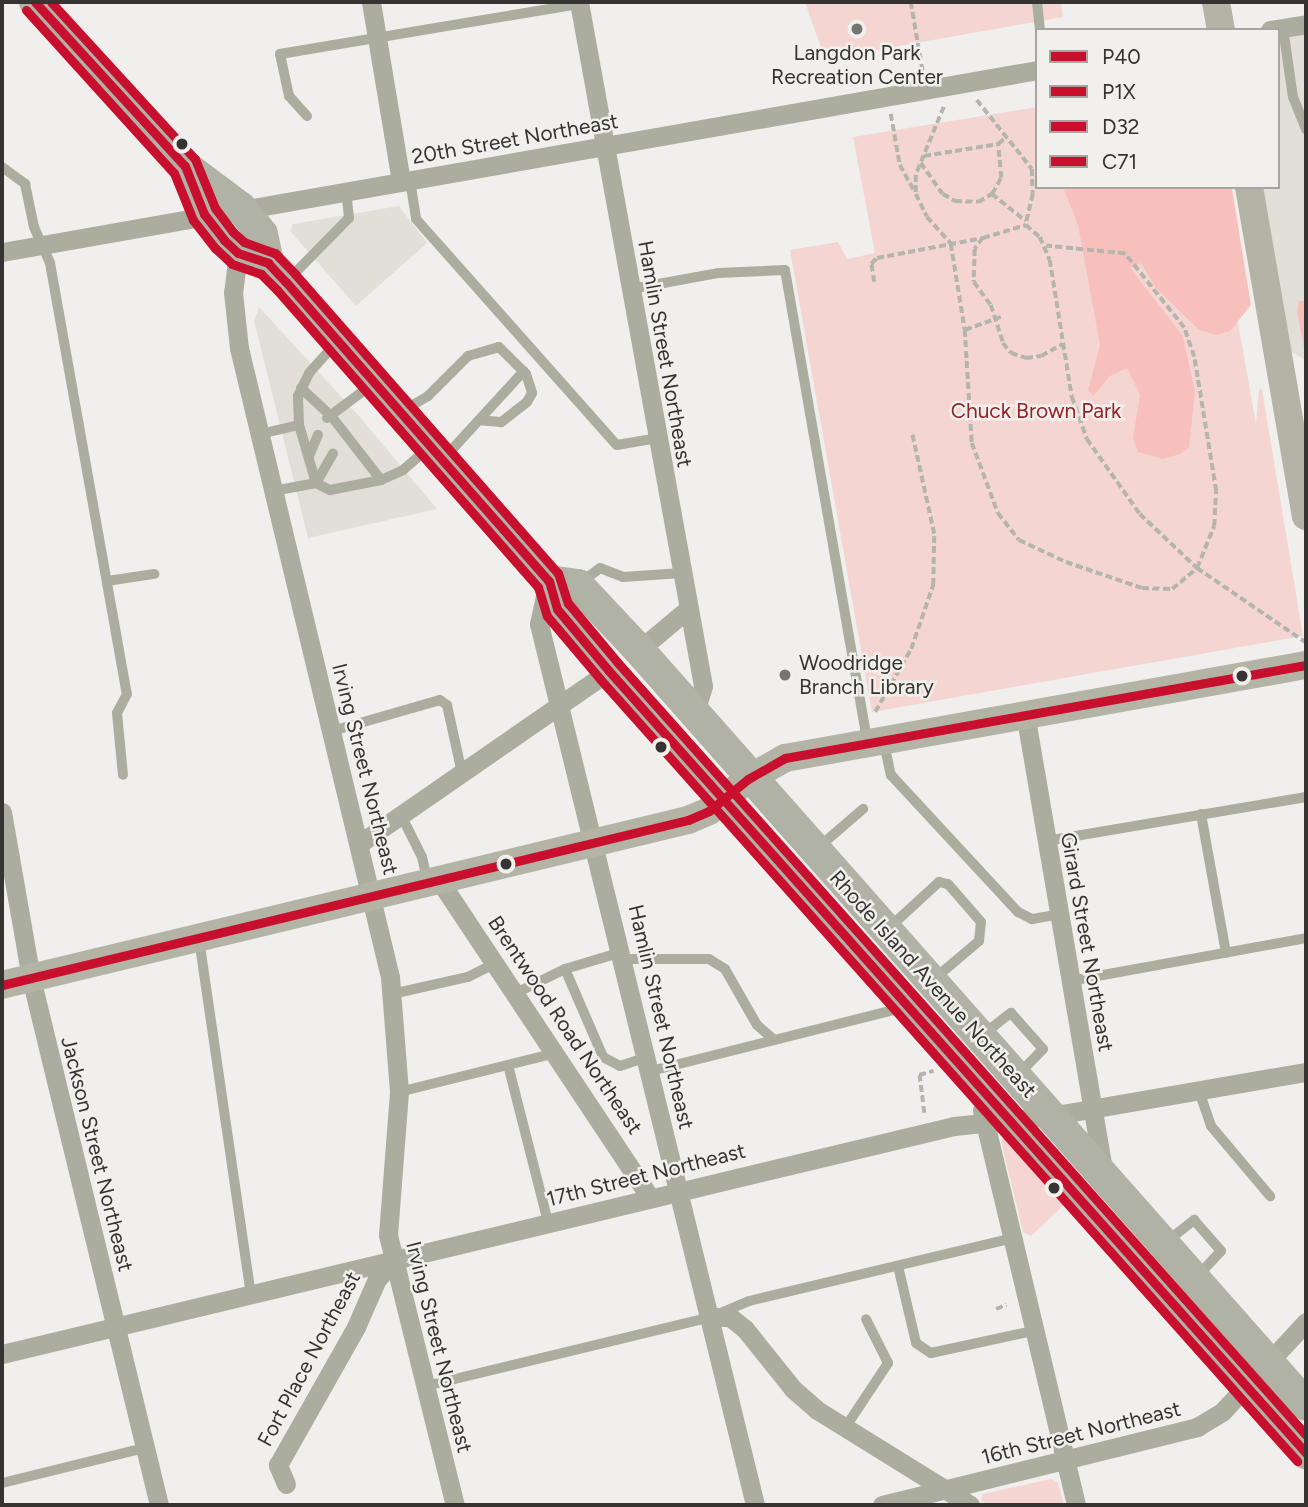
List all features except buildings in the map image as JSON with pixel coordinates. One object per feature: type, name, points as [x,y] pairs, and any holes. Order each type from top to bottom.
[{"type":"main road","name":"Rhode Island Avenue Northeast","points":[[35,2],[185,166],[241,208],[262,234],[277,273],[373,383],[436,453],[563,583],[639,650],[695,713],[748,779],[1306,1405]]},
{"type":"main road","name":"Rhode Island Avenue Northeast","points":[[185,166],[204,214],[238,253]]},
{"type":"main road","points":[[238,253],[277,273]]},
{"type":"main road","name":"Rhode Island Avenue Northeast","points":[[563,583],[557,609],[609,671],[908,1006],[952,1070],[1306,1453]]},
{"type":"street","points":[[371,2],[405,181]]},
{"type":"street","points":[[1216,2],[1221,28]]},
{"type":"street","name":"Hamlin Street Northeast","points":[[579,3],[703,686],[695,713]]},
{"type":"street","points":[[1280,28],[1306,24]]},
{"type":"street","name":"20th Street Northeast","points":[[2,252],[204,214],[604,147],[1035,70]]},
{"type":"street","points":[[1248,189],[1306,516]]},
{"type":"street","name":"Irving Street Northeast","points":[[238,253],[233,292],[235,322],[273,491],[373,897],[392,994],[400,1092],[387,1229],[455,1505]]},
{"type":"street","name":"Hamlin Street Northeast","points":[[563,583],[539,624],[596,843],[755,1505]]},
{"type":"street","points":[[639,650],[689,608]]},
{"type":"street","points":[[2,985],[702,816],[748,779],[785,758],[874,735],[1025,713],[1306,653]]},
{"type":"street","points":[[359,844],[609,671]]},
{"type":"street","name":"Girard Street Northeast","points":[[1025,713],[1104,1179]]},
{"type":"street","name":"Jackson Street Northeast","points":[[2,812],[31,978],[159,1505]]},
{"type":"street","name":"Brentwood Road Northeast","points":[[434,882],[496,963],[558,1053],[650,1197]]},
{"type":"street","name":"17th Street Northeast","points":[[2,1354],[954,1126],[1050,1116],[1306,1072]]},
{"type":"street","points":[[999,1121],[1010,1239],[1076,1505]]},
{"type":"street","name":"Fort Place Northeast","points":[[286,1484],[278,1465],[356,1327],[377,1279],[395,1260]]},
{"type":"street","points":[[710,1317],[730,1317],[745,1329],[793,1389],[845,1428],[970,1505]]},
{"type":"street","name":"16th Street Northeast","points":[[882,1505],[1197,1427],[1217,1416],[1306,1322]]},
{"type":"lane","points":[[1037,2],[1040,28]]},
{"type":"lane","points":[[307,116],[289,96],[280,54],[377,34],[579,3]]},
{"type":"lane","points":[[1280,45],[1293,97],[1306,130]]},
{"type":"lane","points":[[2,167],[25,184],[34,227],[44,245],[127,694],[117,713],[123,775]]},
{"type":"lane","points":[[405,181],[416,219],[617,445],[658,438]]},
{"type":"lane","points":[[277,273],[349,218],[346,191]]},
{"type":"lane","points":[[631,289],[718,273],[785,270],[874,735],[891,775],[1018,912],[1032,919],[1059,914]]},
{"type":"lane","points":[[316,483],[299,425],[301,388],[337,342]]},
{"type":"lane","points":[[401,412],[428,396],[468,356],[486,348],[506,351],[524,371],[532,393],[527,402],[501,422],[480,420]]},
{"type":"lane","points":[[273,491],[316,483],[330,491],[382,480],[436,453],[480,420],[524,371]]},
{"type":"lane","points":[[330,417],[373,383]]},
{"type":"lane","points":[[301,388],[330,417],[382,480]]},
{"type":"lane","points":[[330,417],[337,428]]},
{"type":"lane","points":[[260,434],[299,425]]},
{"type":"lane","points":[[309,456],[318,435]]},
{"type":"lane","points":[[316,483],[333,453]]},
{"type":"lane","points":[[563,583],[600,568],[623,577],[682,573]]},
{"type":"lane","points":[[107,581],[154,574]]},
{"type":"lane","points":[[332,731],[440,700],[447,705],[462,773]]},
{"type":"lane","points":[[1046,841],[1306,797]]},
{"type":"lane","points":[[814,851],[863,809]]},
{"type":"lane","points":[[1201,814],[1226,953]]},
{"type":"lane","points":[[401,815],[434,882]]},
{"type":"lane","points":[[886,931],[930,886],[948,884],[981,922],[983,934],[930,981]]},
{"type":"lane","points":[[199,938],[251,1295]]},
{"type":"lane","points":[[1070,981],[1306,938]]},
{"type":"lane","points":[[516,993],[565,969],[623,955],[709,959],[725,969],[757,1025],[774,1040]]},
{"type":"lane","points":[[392,994],[468,977],[496,963]]},
{"type":"lane","points":[[565,969],[603,1056],[620,1066],[649,1064],[774,1040],[908,1006]]},
{"type":"lane","points":[[400,1092],[558,1053]]},
{"type":"lane","points":[[508,1065],[548,1222]]},
{"type":"lane","points":[[1199,1091],[1211,1126],[1270,1196]]},
{"type":"lane","points":[[426,1387],[710,1317],[749,1301],[1010,1239]]},
{"type":"lane","points":[[898,1266],[916,1343],[931,1353],[1032,1331]]},
{"type":"lane","points":[[845,1428],[888,1363],[866,1319]]},
{"type":"lane","points":[[2,1483],[145,1448]]},
{"type":"path","points":[[911,2],[921,60]]},
{"type":"path","points":[[977,100],[1006,137],[1016,144],[1032,170],[1033,194],[1026,223]]},
{"type":"path","points":[[916,194],[920,163],[944,107]]},
{"type":"path","points":[[891,114],[900,165],[927,217],[951,244],[965,330],[972,443],[998,513],[1019,540],[1066,562],[1156,591],[1183,583],[1197,568],[1214,526],[1216,491],[1194,357],[1184,328],[1125,254],[1046,246]]},
{"type":"path","points":[[923,156],[998,144],[1006,137]]},
{"type":"path","points":[[920,163],[943,194],[955,201],[978,202],[992,194],[1003,171],[998,144]]},
{"type":"path","points":[[992,194],[1026,223],[1046,246],[1072,397],[1087,439],[1140,514],[1197,568],[1306,653]]},
{"type":"path","points":[[874,282],[871,264],[877,258],[983,238],[1026,223]]},
{"type":"path","points":[[983,238],[975,249],[974,282],[991,305],[1011,353],[1026,358],[1041,356],[1063,344]]},
{"type":"path","points":[[965,330],[1001,317]]},
{"type":"path","points":[[874,735],[911,649],[933,585],[934,534],[912,434]]},
{"type":"path","points":[[924,1113],[919,1075],[952,1070]]},
{"type":"path","points":[[996,1309],[1006,1306]]},
{"type":"shaded area","points":[[1306,34],[1306,360],[1289,351],[1260,189],[1280,189],[1280,40]]},
{"type":"shaded area","points":[[1064,189],[1232,189],[1251,305],[1230,331],[1217,335],[1199,330],[1155,287],[1141,263],[1130,268],[1183,336],[1195,392],[1189,448],[1180,454],[1163,459],[1138,452],[1133,438],[1140,395],[1127,368],[1110,376],[1093,396],[1088,390],[1100,345],[1078,225]]},
{"type":"shaded area","points":[[399,206],[427,243],[356,306],[290,231],[293,224]]},
{"type":"shaded area","points":[[1299,301],[1306,301],[1306,358],[1297,312]]},
{"type":"shaded area","points":[[259,307],[358,415],[437,509],[308,538],[254,321]]},
{"type":"green space","points":[[805,2],[1061,2],[1063,17],[825,59]]},
{"type":"green space","name":"Chuck Brown Park","points":[[1035,107],[1035,189],[1214,189],[1256,424],[1259,388],[1262,390],[1303,636],[872,712],[790,250],[838,242],[847,259],[875,253],[853,137]]},
{"type":"green space","points":[[1005,1135],[1066,1203],[1031,1236],[1023,1232],[1001,1141]]},
{"type":"green space","points":[[1051,1479],[1058,1483],[1064,1505],[987,1505],[981,1500],[983,1494]]},
{"type":"transit line","name":"P40","points":[[35,2],[185,166],[204,214],[224,240],[238,253],[268,263],[286,282],[549,581],[557,609],[609,671],[1306,1453]]},
{"type":"transit line","name":"D32","points":[[51,2],[195,159],[215,208],[233,232],[244,242],[275,253],[295,274],[558,573],[568,603],[618,663],[1306,1435]]},
{"type":"transit line","name":"P1X","points":[[26,10],[174,173],[193,220],[215,248],[232,264],[261,274],[277,290],[538,587],[547,616],[600,679],[1297,1461]]},
{"type":"transit line","name":"C71","points":[[2,985],[688,820],[709,811],[748,779],[785,758],[1306,665]]},
{"type":"place","name":"Langdon Park Recreation Center","points":[[857,29]]},
{"type":"place","name":"Woodridge Branch Library","points":[[785,675]]}]
